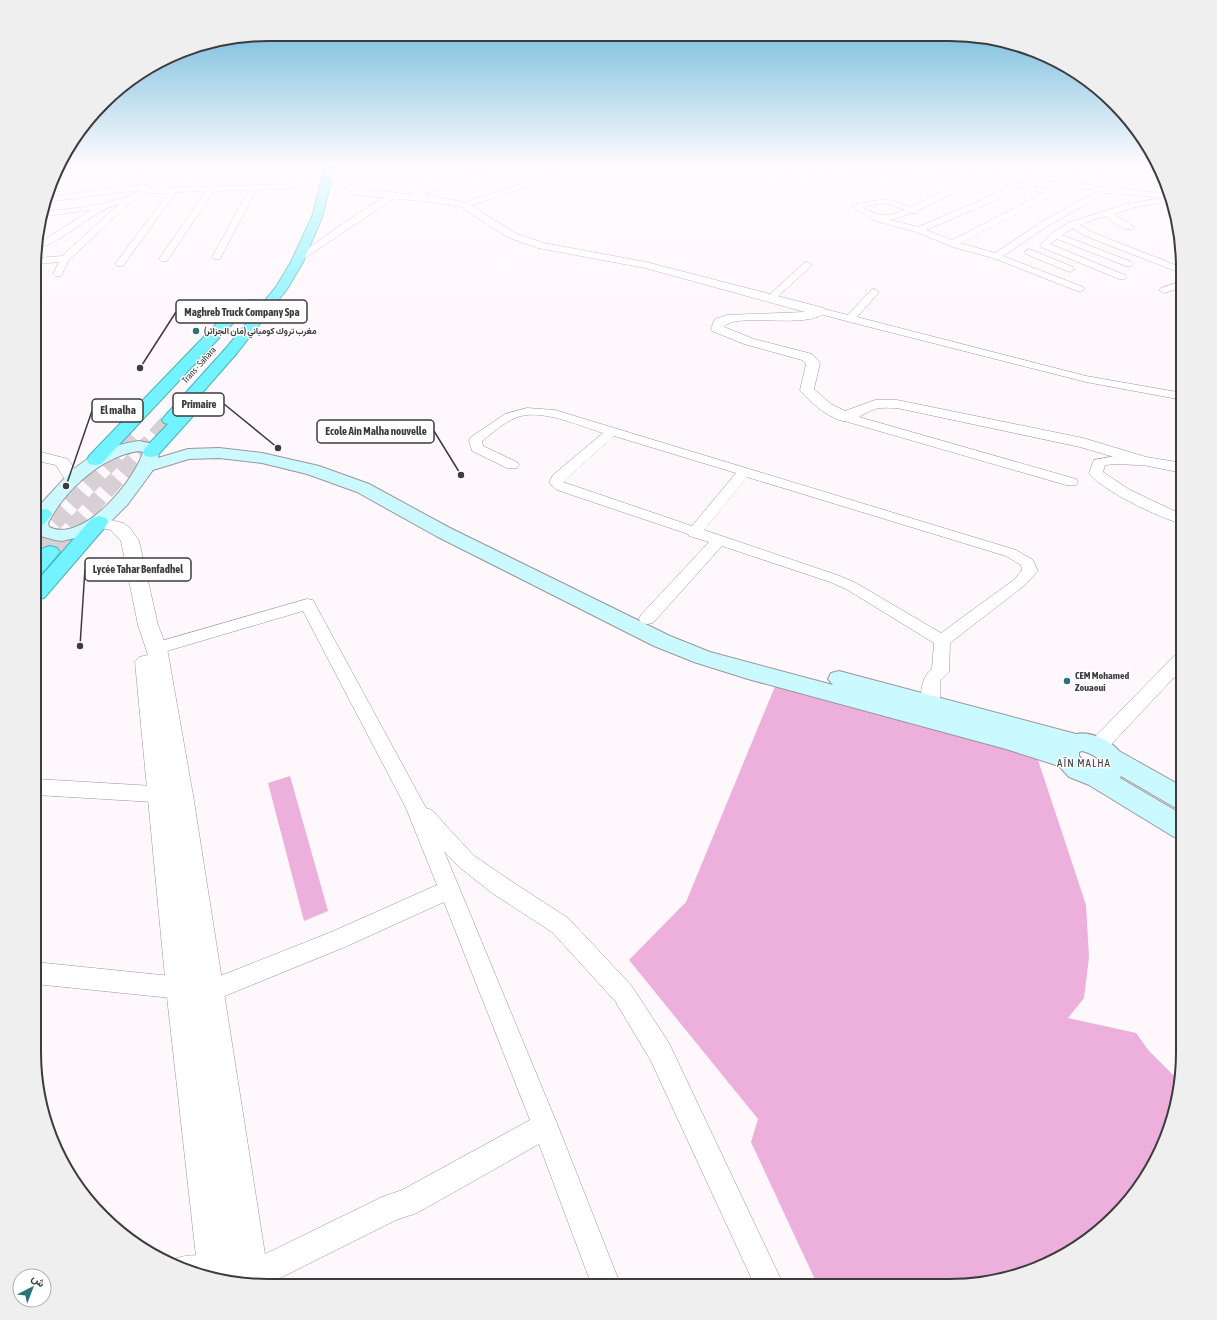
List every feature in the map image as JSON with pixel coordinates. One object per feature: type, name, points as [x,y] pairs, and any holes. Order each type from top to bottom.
[{"type":"highway","points":[[272,280],[289,255],[301,228]]},
{"type":"highway","name":"Trans - Sahara","points":[[170,420],[254,324],[280,289],[299,258],[312,228]]},
{"type":"highway","name":"Trans - Sahara","points":[[154,416],[263,292]]},
{"type":"highway","points":[[95,460],[229,319],[253,304]]},
{"type":"highway","points":[[150,459],[249,342],[252,336],[254,324]]},
{"type":"highway","points":[[41,588],[98,522]]},
{"type":"highway","points":[[41,562],[50,552]]},
{"type":"main road","points":[[41,516],[73,479],[95,460],[110,452],[128,447],[139,446],[148,448],[150,459]]},
{"type":"main road","points":[[41,529],[47,534],[72,534],[98,522],[138,481],[150,459],[170,448],[236,447],[293,457],[343,472],[392,492],[456,526],[647,618],[697,639],[752,657],[1013,725],[1089,756],[1176,797]]},
{"type":"main road","points":[[150,459],[188,454],[218,453],[262,458],[313,470],[363,488],[450,536],[662,641],[702,657],[756,673],[1008,740],[1089,756],[1176,824]]},
{"type":"street","points":[[44,234],[56,228]]},
{"type":"street","points":[[42,244],[69,228]]},
{"type":"street","points":[[58,274],[66,259],[99,228]]},
{"type":"street","points":[[120,264],[147,228]]},
{"type":"street","points":[[164,260],[186,228]]},
{"type":"street","points":[[217,257],[233,228]]},
{"type":"street","points":[[299,258],[344,228]]},
{"type":"street","points":[[499,228],[511,235],[542,246],[646,265],[1086,379],[1176,396]]},
{"type":"street","points":[[911,228],[953,243],[1009,260],[1080,289]]},
{"type":"street","points":[[919,230],[925,228]]},
{"type":"street","points":[[953,243],[988,228]]},
{"type":"street","points":[[996,256],[1030,228]]},
{"type":"street","points":[[1052,228],[1129,264]]},
{"type":"street","points":[[1009,260],[1050,242],[1059,232],[1067,228]]},
{"type":"street","points":[[1080,228],[1101,239],[1176,267]]},
{"type":"street","points":[[1044,245],[1122,277]]},
{"type":"street","points":[[1029,252],[1076,271]]},
{"type":"street","points":[[41,261],[66,259]]},
{"type":"street","points":[[771,298],[807,265]]},
{"type":"street","points":[[1164,290],[1176,286]]},
{"type":"street","points":[[850,319],[874,292]]},
{"type":"street","points":[[820,311],[804,317],[739,318],[726,320],[720,323],[717,328],[743,339],[807,357],[813,363],[813,367],[806,390],[826,407],[844,417],[1071,482]]},
{"type":"street","points":[[844,417],[866,406],[879,403],[897,404],[1083,443],[1144,461]]},
{"type":"street","points":[[512,465],[477,448],[475,440],[512,414],[536,410],[551,413],[743,473],[1010,553],[1028,563],[1030,572],[1020,582],[942,641],[940,672],[932,678],[932,704]]},
{"type":"street","points":[[612,432],[558,478],[556,483],[562,487],[851,586],[942,641]]},
{"type":"street","points":[[41,457],[62,462],[73,479]]},
{"type":"street","points":[[1176,467],[1144,461],[1122,459],[1099,463],[1096,473],[1102,480],[1118,489],[1176,517]]},
{"type":"street","points":[[694,533],[743,473]]},
{"type":"street","points":[[98,522],[111,523],[127,534],[153,637],[170,795],[181,988],[216,1273]]},
{"type":"street","points":[[647,618],[718,541]]},
{"type":"street","points":[[153,637],[307,604],[416,807],[545,1126],[604,1279]]},
{"type":"street","points":[[1089,756],[1176,663]]},
{"type":"street","points":[[41,787],[170,795]]},
{"type":"street","points":[[170,795],[210,991],[251,1279]]},
{"type":"street","points":[[416,807],[466,860],[500,886],[560,925],[623,993],[660,1052],[767,1279]]},
{"type":"street","points":[[41,973],[210,991],[348,935],[450,889]]},
{"type":"street","points":[[255,1279],[392,1206],[406,1203],[545,1126]]},
{"type":"shaded area","points":[[776,684],[1036,754],[1086,905],[1089,957],[1084,998],[1068,1018],[1136,1033],[1149,1051],[1175,1077],[1172,1096],[1164,1125],[1146,1166],[1120,1202],[1099,1223],[1062,1249],[1022,1267],[993,1275],[964,1279],[815,1279],[751,1142],[758,1119],[629,960],[686,902]]},
{"type":"shaded area","points":[[290,776],[328,911],[304,921],[268,783]]},
{"type":"tunnel","points":[[55,547],[170,420]]},
{"type":"tunnel","points":[[41,537],[134,437]]},
{"type":"tunnel","points":[[50,552],[55,547]]},
{"type":"place","name":"مغرب تروك كومباني (مان الجزائر)","points":[[196,331]]},
{"type":"place","name":"Maghreb Truck Company Spa","points":[[140,368]]},
{"type":"place","name":"Primaire","points":[[278,448]]},
{"type":"place","name":"Ecole Ain Malha nouvelle","points":[[461,475]]},
{"type":"place","name":"El malha","points":[[66,486]]},
{"type":"place","name":"Lycée Tahar Benfadhel","points":[[80,646]]},
{"type":"place","name":"CEM Mohamed Zouaoui","points":[[1067,681]]},
{"type":"district","name":"AÏN MALHA","points":[[1084,763]]}]
